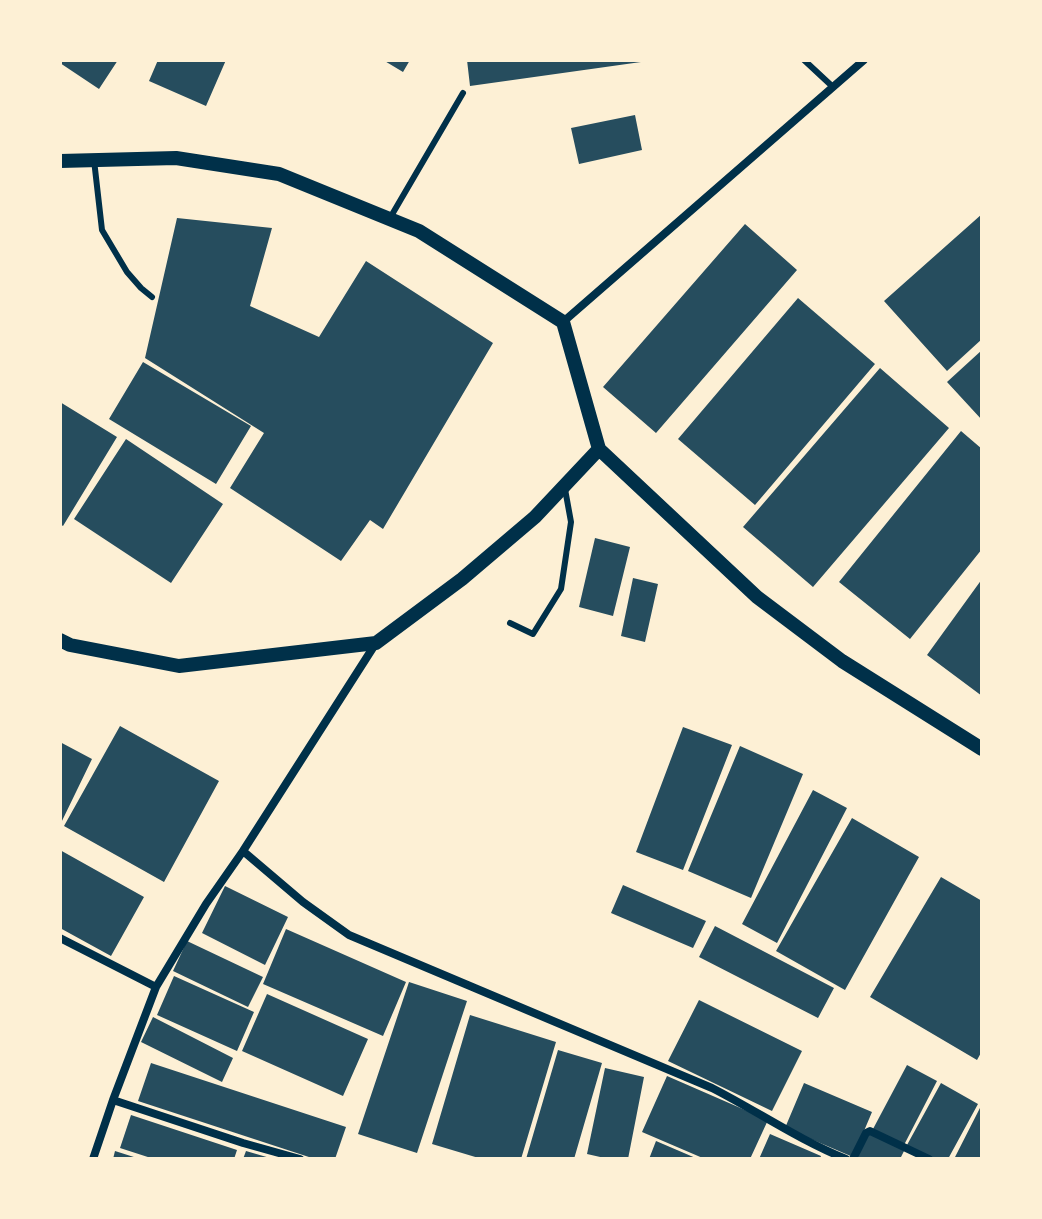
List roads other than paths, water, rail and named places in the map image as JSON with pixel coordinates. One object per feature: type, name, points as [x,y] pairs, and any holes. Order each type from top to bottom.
[{"type":"street","points":[[563,322],[864,60]]},
{"type":"street","points":[[60,161],[176,158],[279,174],[419,231],[563,322],[599,449],[757,597],[842,661],[982,749]]},
{"type":"street","points":[[93,1159],[156,987],[206,904],[376,643],[462,579],[535,517],[599,449]]},
{"type":"street","points":[[60,640],[70,645],[179,666],[376,643]]},
{"type":"street","points":[[243,851],[303,902],[349,935],[700,1082],[759,1112],[826,1155],[846,1159]]},
{"type":"street","points":[[60,938],[156,987]]},
{"type":"street","points":[[113,1100],[300,1159]]},
{"type":"street","points":[[853,1159],[870,1131],[929,1159]]},
{"type":"lane","points":[[804,60],[833,87]]},
{"type":"lane","points":[[390,218],[463,93]]},
{"type":"lane","points":[[94,160],[102,230],[127,272],[152,297]]},
{"type":"lane","points":[[510,623],[533,634],[561,589],[571,522],[564,486]]}]
